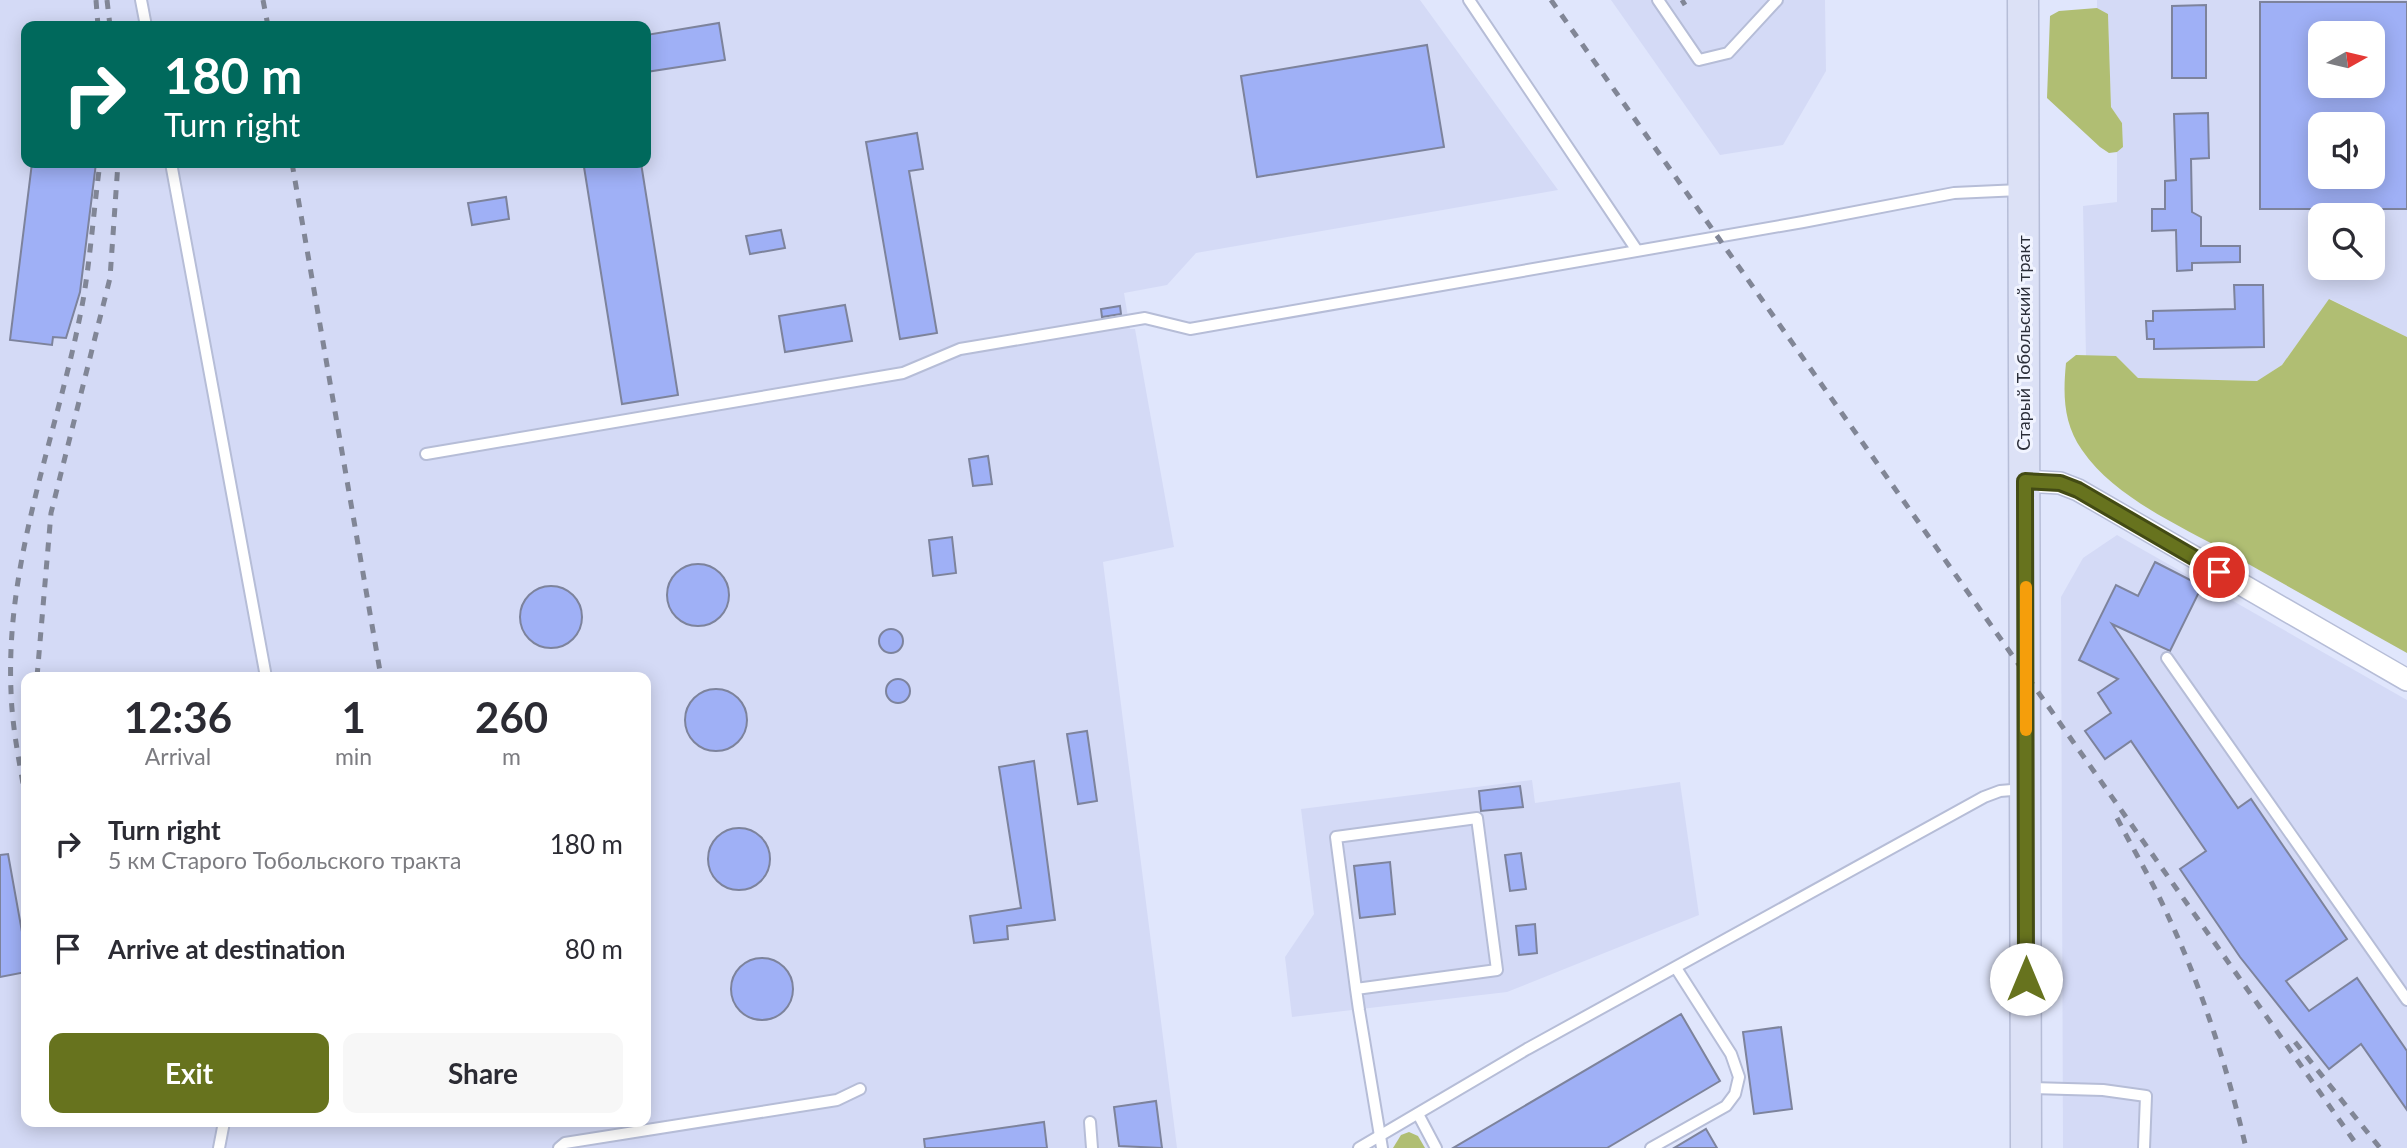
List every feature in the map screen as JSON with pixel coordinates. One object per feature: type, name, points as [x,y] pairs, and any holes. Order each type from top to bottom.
[{"type":"street","name":"Старый Тобольский тракт","points":[[2023,0],[2026,1148]]},
{"type":"street","points":[[2025,481],[2060,483],[2078,490],[2407,680]]},
{"type":"lane","points":[[141,0],[145,21]]},
{"type":"lane","points":[[1469,0],[1636,249]]},
{"type":"lane","points":[[1658,0],[1699,60],[1728,53],[1777,0]]},
{"type":"lane","points":[[172,168],[265,672]]},
{"type":"lane","points":[[426,454],[903,373],[960,349],[1145,318],[1190,329],[1954,193],[2023,190]]},
{"type":"lane","points":[[2167,658],[2407,1000]]},
{"type":"lane","points":[[1359,1148],[1380,1142],[1418,1114],[1527,1049],[1984,797],[2000,791],[2026,789]]},
{"type":"lane","points":[[1356,989],[1497,970],[1477,818],[1336,838],[1356,989],[1380,1142]]},
{"type":"lane","points":[[1651,1148],[1726,1106],[1735,1094],[1739,1077],[1731,1054],[1676,968]]},
{"type":"lane","points":[[2026,1087],[2103,1090],[2146,1096],[2144,1148]]},
{"type":"lane","points":[[559,1148],[565,1143],[837,1100],[860,1089]]},
{"type":"lane","points":[[1418,1114],[1436,1148]]},
{"type":"lane","points":[[1090,1122],[1092,1148]]},
{"type":"lane","points":[[219,1148],[223,1127]]},
{"type":"shaded area","points":[[0,0],[1420,0],[1558,190],[1196,253],[1167,285],[1124,293],[1130,329],[1135,329],[1174,547],[1103,562],[1177,1148],[0,1148]]},
{"type":"shaded area","points":[[1611,0],[1825,0],[1826,71],[1783,145],[1720,155]]},
{"type":"shaded area","points":[[2097,0],[2407,0],[2407,337],[2330,299],[2282,365],[2257,381],[2138,378],[2116,356],[2086,356],[2083,206],[2117,202],[2117,152],[2123,147],[2122,123],[2111,107],[2108,14],[2097,8]]},
{"type":"shaded area","points":[[2117,535],[2407,700],[2407,1148],[2063,1148],[2061,597],[2083,558]]},
{"type":"shaded area","points":[[1532,780],[1535,803],[1680,782],[1699,915],[1507,992],[1292,1017],[1285,957],[1314,914],[1301,809]]},
{"type":"green space","points":[[2097,8],[2108,14],[2111,107],[2122,123],[2123,147],[2117,152],[2109,153],[2047,98],[2050,16],[2059,11]]},
{"type":"green space","points":[[2329,299],[2407,337],[2407,653],[2169,521],[2130,496],[2096,467],[2082,450],[2068,419],[2065,397],[2066,363],[2076,355],[2116,356],[2138,378],[2257,381],[2282,365]]},
{"type":"green space","points":[[1409,1132],[1418,1136],[1425,1148],[1393,1148],[1401,1135]]},
{"type":"building","points":[[2260,2],[2407,2],[2407,209],[2385,209],[2385,203],[2308,203],[2308,209],[2260,209]]},
{"type":"building","points":[[2206,5],[2206,78],[2172,78],[2172,6]]},
{"type":"building","points":[[719,23],[725,60],[651,71],[651,34]]},
{"type":"building","points":[[1427,45],[1444,147],[1257,177],[1241,76]]},
{"type":"building","points":[[2208,113],[2209,158],[2191,159],[2192,212],[2201,217],[2201,246],[2240,246],[2240,262],[2192,263],[2192,270],[2177,271],[2176,230],[2152,231],[2152,209],[2165,209],[2165,181],[2176,180],[2174,114]]},
{"type":"building","points":[[917,133],[923,169],[909,171],[937,333],[900,339],[866,142]]},
{"type":"building","points":[[31,168],[95,168],[80,292],[66,338],[53,337],[52,345],[10,340]]},
{"type":"building","points":[[584,168],[642,168],[678,395],[622,404]]},
{"type":"building","points":[[506,197],[509,219],[472,225],[468,203]]},
{"type":"building","points":[[781,230],[785,248],[750,254],[746,236]]},
{"type":"building","points":[[2234,285],[2263,285],[2264,347],[2154,349],[2154,339],[2147,339],[2146,321],[2153,321],[2153,311],[2235,309]]},
{"type":"building","points":[[845,305],[852,341],[785,352],[779,316]]},
{"type":"building","points":[[1120,306],[1121,314],[1102,317],[1101,309]]},
{"type":"building","points":[[988,456],[992,484],[973,486],[969,459]]},
{"type":"building","points":[[952,537],[956,573],[933,576],[929,540]]},
{"type":"building","points":[[2155,562],[2202,586],[2170,651],[2112,624],[2238,808],[2251,799],[2347,939],[2286,981],[2309,1011],[2357,978],[2407,1051],[2407,1110],[2361,1044],[2329,1069],[2240,957],[2180,869],[2206,851],[2131,741],[2105,759],[2085,731],[2111,713],[2098,693],[2118,679],[2079,660],[2116,585],[2138,596]]},
{"type":"building","points":[[692,564],[704,564],[720,573],[727,583],[727,607],[720,617],[704,626],[692,626],[681,621],[672,612],[667,601],[667,589],[672,578],[681,569]]},
{"type":"building","points":[[545,586],[557,586],[573,595],[580,605],[580,629],[573,639],[557,648],[545,648],[534,643],[525,634],[520,623],[520,611],[525,600],[534,591]]},
{"type":"building","points":[[891,629],[899,633],[903,641],[899,649],[891,653],[883,649],[879,641],[883,633]]},
{"type":"building","points":[[898,679],[906,683],[910,691],[906,699],[898,703],[890,699],[886,691],[890,683]]},
{"type":"building","points":[[710,689],[722,689],[738,698],[745,708],[745,732],[738,742],[722,751],[710,751],[699,746],[690,737],[685,726],[685,714],[690,703],[699,694]]},
{"type":"building","points":[[1087,731],[1097,801],[1078,804],[1067,734]]},
{"type":"building","points":[[1034,761],[1055,920],[1007,926],[1008,939],[974,943],[970,916],[1021,908],[999,767]]},
{"type":"building","points":[[1520,786],[1523,807],[1481,811],[1479,791]]},
{"type":"building","points":[[733,828],[745,828],[761,837],[768,847],[768,871],[761,881],[745,890],[733,890],[722,885],[713,876],[708,865],[708,853],[713,842],[722,833]]},
{"type":"building","points":[[1521,853],[1526,889],[1510,891],[1505,855]]},
{"type":"building","points":[[8,854],[21,926],[21,973],[0,977],[0,855]]},
{"type":"building","points":[[1390,862],[1395,914],[1360,918],[1354,866]]},
{"type":"building","points":[[1535,924],[1537,953],[1519,955],[1516,926]]},
{"type":"building","points":[[756,958],[768,958],[784,967],[791,977],[791,1001],[784,1011],[768,1020],[756,1020],[745,1015],[736,1006],[731,995],[731,983],[736,972],[745,963]]},
{"type":"building","points":[[1681,1014],[1720,1081],[1607,1148],[1453,1148]]},
{"type":"building","points":[[1781,1027],[1792,1109],[1754,1114],[1743,1032]]},
{"type":"building","points":[[1156,1101],[1162,1148],[1119,1146],[1114,1107]]},
{"type":"building","points":[[1044,1122],[1047,1148],[925,1148],[924,1139]]},
{"type":"building","points":[[1706,1129],[1717,1148],[1674,1148]]},
{"type":"railway","points":[[96,0],[98,21]]},
{"type":"railway","points":[[107,0],[109,21]]},
{"type":"railway","points":[[263,0],[267,21]]},
{"type":"railway","points":[[1551,0],[2359,1148]]},
{"type":"railway","points":[[1682,0],[1685,5]]},
{"type":"railway","points":[[21,770],[11,691],[11,640],[17,590],[25,540],[84,295],[99,168]]},
{"type":"railway","points":[[37,672],[51,513],[110,278],[118,168]]},
{"type":"railway","points":[[293,168],[380,672]]},
{"type":"railway","points":[[2117,818],[2163,905],[2204,1002],[2223,1060],[2246,1148]]},
{"type":"railway","points":[[2295,1042],[2380,1148]]},
{"type":"slow traffic","points":[[2026,587],[2026,730]]},
{"type":"route","points":[[2026,979],[2025,481],[2060,483],[2078,490],[2219,572]]}]
